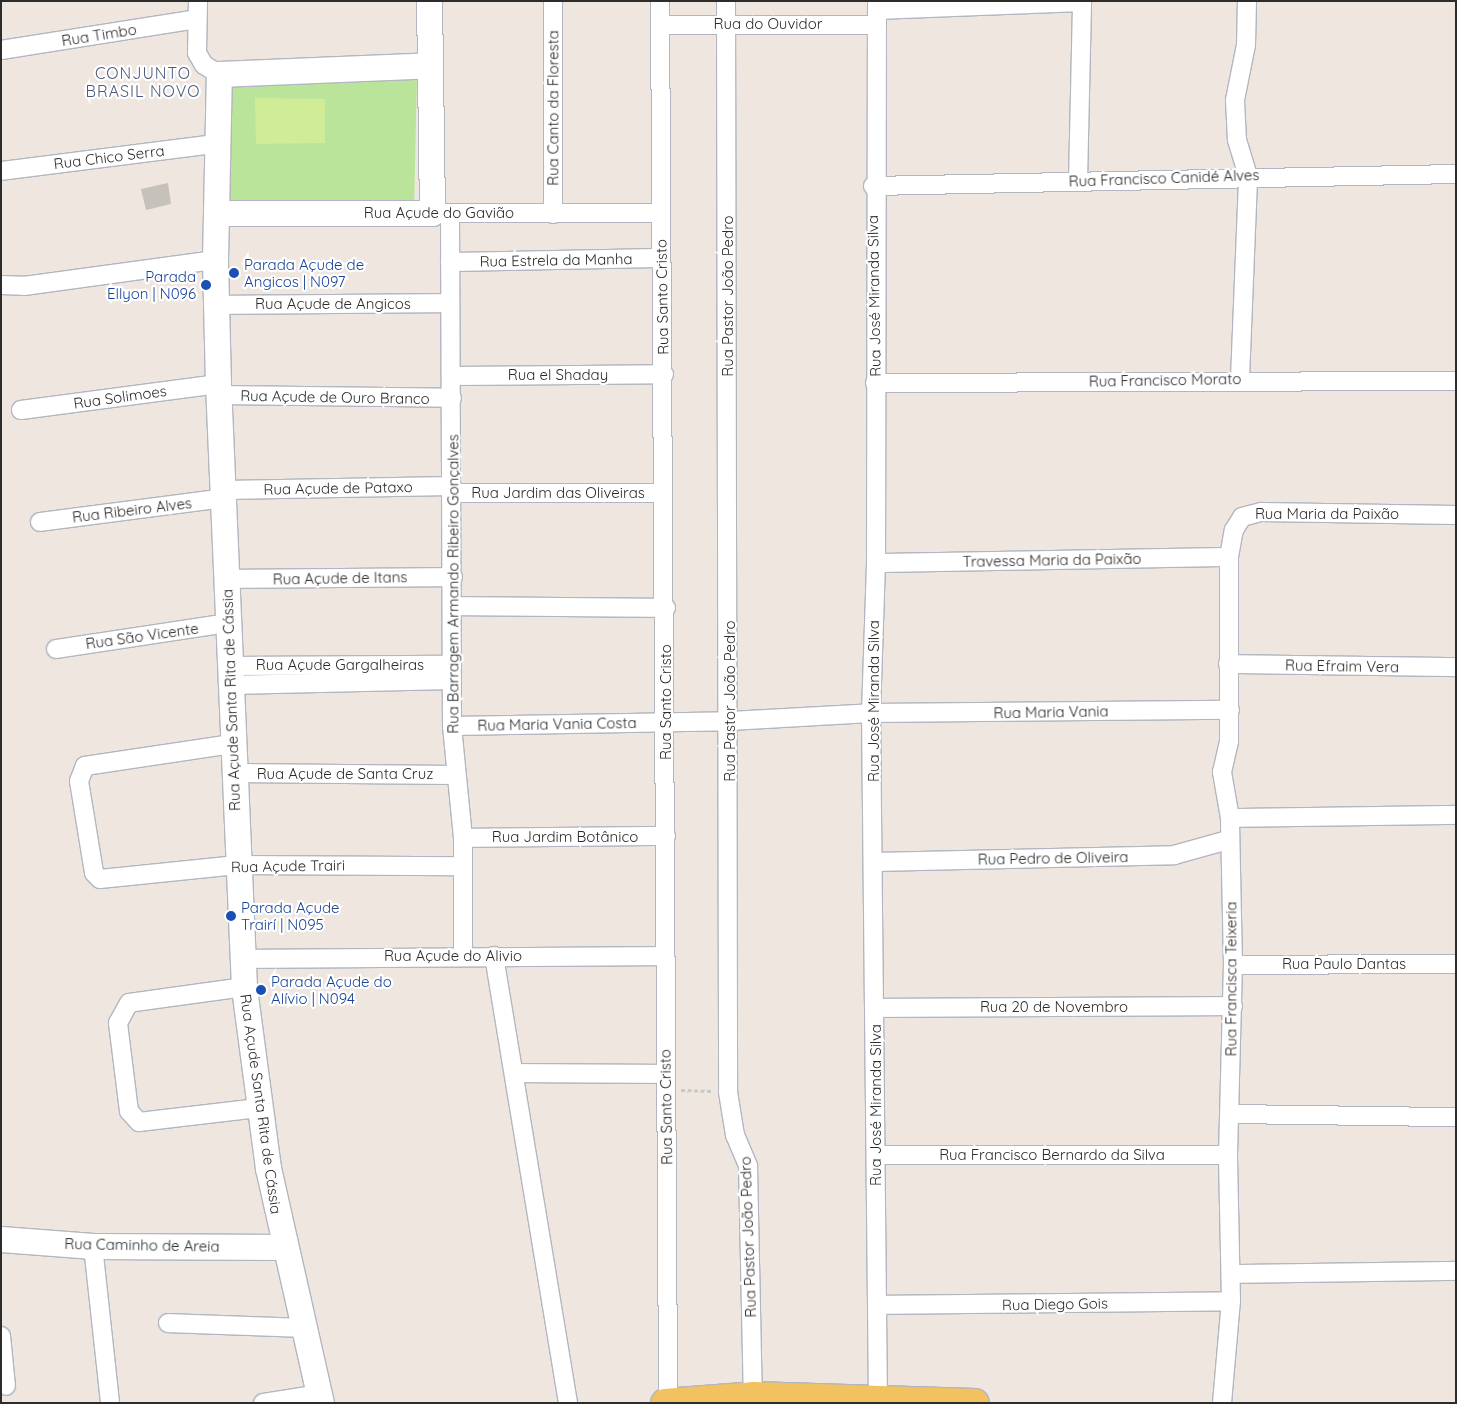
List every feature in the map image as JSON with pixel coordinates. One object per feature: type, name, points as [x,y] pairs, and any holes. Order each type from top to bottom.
[{"type":"main road","points":[[666,1402],[753,1396],[975,1403]]},
{"type":"street","points":[[429,1],[430,65],[441,213]]},
{"type":"street","name":"Rua Canto da Floresta","points":[[552,1],[553,214]]},
{"type":"street","name":"Rua Santo Cristo","points":[[660,1],[661,258],[664,374],[663,493],[666,608],[664,956],[666,1402]]},
{"type":"street","name":"Rua Pastor João Pedro","points":[[726,1],[730,721],[728,1092],[736,1136],[748,1166],[753,1396]]},
{"type":"street","points":[[1240,379],[1248,176],[1235,120],[1247,1]]},
{"type":"street","points":[[1078,181],[1082,2]]},
{"type":"street","name":"Rua do Ouvidor","points":[[660,25],[727,24],[877,12],[1082,2]]},
{"type":"street","points":[[197,10],[199,59],[219,74],[430,65]]},
{"type":"street","name":"Rua Timbo","points":[[1,50],[197,10]]},
{"type":"street","name":"Rua José Miranda Silva","points":[[877,12],[873,186],[876,563],[871,713],[876,862],[878,1400]]},
{"type":"street","name":"Rua Açude Santa Rita de Cássia","points":[[219,74],[215,260],[228,579],[232,744],[244,987],[258,1108],[284,1247],[320,1399]]},
{"type":"street","name":"Rua Chico Serra","points":[[1,171],[216,144]]},
{"type":"street","name":"Rua Francisco Canidé Alves","points":[[873,186],[1248,176],[1456,174]]},
{"type":"street","name":"Rua Açude do Gavião","points":[[217,213],[661,213]]},
{"type":"street","name":"Rua Barragem Armando Ribeiro Gonçalves","points":[[441,213],[450,262],[454,606],[452,726],[463,838],[463,955]]},
{"type":"street","name":"Rua Estrela da Manha","points":[[450,262],[661,258]]},
{"type":"street","points":[[1,285],[24,286],[215,260]]},
{"type":"street","name":"Rua Açude de Angicos","points":[[217,305],[450,304]]},
{"type":"street","name":"Rua el Shaday","points":[[452,376],[664,374]]},
{"type":"street","name":"Rua Francisco Morato","points":[[875,383],[1240,379],[1456,381]]},
{"type":"street","name":"Rua Açude de Ouro Branco","points":[[219,389],[452,398]]},
{"type":"street","name":"Rua Solimoes","points":[[21,410],[219,389]]},
{"type":"street","name":"Rua Jardim das Oliveiras","points":[[452,489],[663,493]]},
{"type":"street","name":"Rua Açude de Pataxo","points":[[224,494],[452,489]]},
{"type":"street","name":"Rua Ribeiro Alves","points":[[40,522],[224,494]]},
{"type":"street","name":"Rua Maria da Paixão","points":[[1229,557],[1236,525],[1248,514],[1456,515]]},
{"type":"street","name":"Travessa Maria da Paixão","points":[[876,563],[1229,557]]},
{"type":"street","name":"Rua Francisca Teixeria","points":[[1222,1403],[1231,1301],[1228,1155],[1233,965],[1228,840],[1230,818],[1222,772],[1230,710],[1228,664],[1229,557]]},
{"type":"street","name":"Rua Açude de Itans","points":[[228,579],[453,577]]},
{"type":"street","points":[[454,606],[666,608]]},
{"type":"street","name":"Rua São Vicente","points":[[56,648],[228,623]]},
{"type":"street","name":"Rua Efraim Vera","points":[[1228,664],[1456,667]]},
{"type":"street","name":"Rua Açude Gargalheiras","points":[[230,675],[452,672]]},
{"type":"street","name":"Rua Maria Vania","points":[[871,713],[1230,710]]},
{"type":"street","name":"Rua Maria Vania Costa","points":[[452,726],[730,721],[871,713]]},
{"type":"street","name":"Rua Açude Trairi","points":[[232,744],[92,764],[80,772],[79,781],[94,873],[114,882],[237,865],[464,866]]},
{"type":"street","name":"Rua Açude de Santa Cruz","points":[[234,773],[456,775]]},
{"type":"street","points":[[1230,818],[1456,815]]},
{"type":"street","name":"Rua Jardim Botânico","points":[[463,838],[666,836]]},
{"type":"street","name":"Rua Pedro de Oliveira","points":[[876,862],[1174,855],[1228,840]]},
{"type":"street","name":"Rua Açude do Alivio","points":[[242,959],[463,955],[664,956]]},
{"type":"street","points":[[494,956],[516,1073],[568,1403]]},
{"type":"street","name":"Rua Paulo Dantas","points":[[1233,965],[1456,964]]},
{"type":"street","points":[[244,987],[129,1003],[118,1023],[128,1111],[148,1124],[258,1108]]},
{"type":"street","name":"Rua 20 de Novembro","points":[[876,1008],[1233,1006]]},
{"type":"street","points":[[516,1073],[666,1081]]},
{"type":"street","points":[[1230,1114],[1456,1117]]},
{"type":"street","name":"Rua Francisco Bernardo da Silva","points":[[877,1155],[1228,1155]]},
{"type":"street","name":"Rua Caminho de Areia","points":[[1,1239],[93,1246],[284,1247]]},
{"type":"street","points":[[93,1246],[110,1403]]},
{"type":"street","points":[[1231,1274],[1456,1271]]},
{"type":"street","name":"Rua Diego Gois","points":[[878,1305],[1231,1301]]},
{"type":"street","points":[[168,1323],[303,1328]]},
{"type":"street","points":[[1,1336],[6,1386]]},
{"type":"street","points":[[263,1403],[320,1399]]},
{"type":"path","points":[[666,1081],[728,1092]]},
{"type":"green space","points":[[417,75],[414,210],[223,211],[224,88]]},
{"type":"green space","points":[[255,98],[325,99],[325,143],[256,144]]},
{"type":"building","points":[[168,183],[171,204],[146,210],[141,189]]},
{"type":"place","name":"Parada Açude de Angicos | N097","points":[[234,273]]},
{"type":"place","name":"Parada Ellyon | N096","points":[[206,285]]},
{"type":"place","name":"Parada Açude Trairí | N095","points":[[231,916]]},
{"type":"place","name":"Parada Açude do Alívio | N094","points":[[261,990]]},
{"type":"district","name":"CONJUNTO BRASIL NOVO","points":[[143,82]]}]
